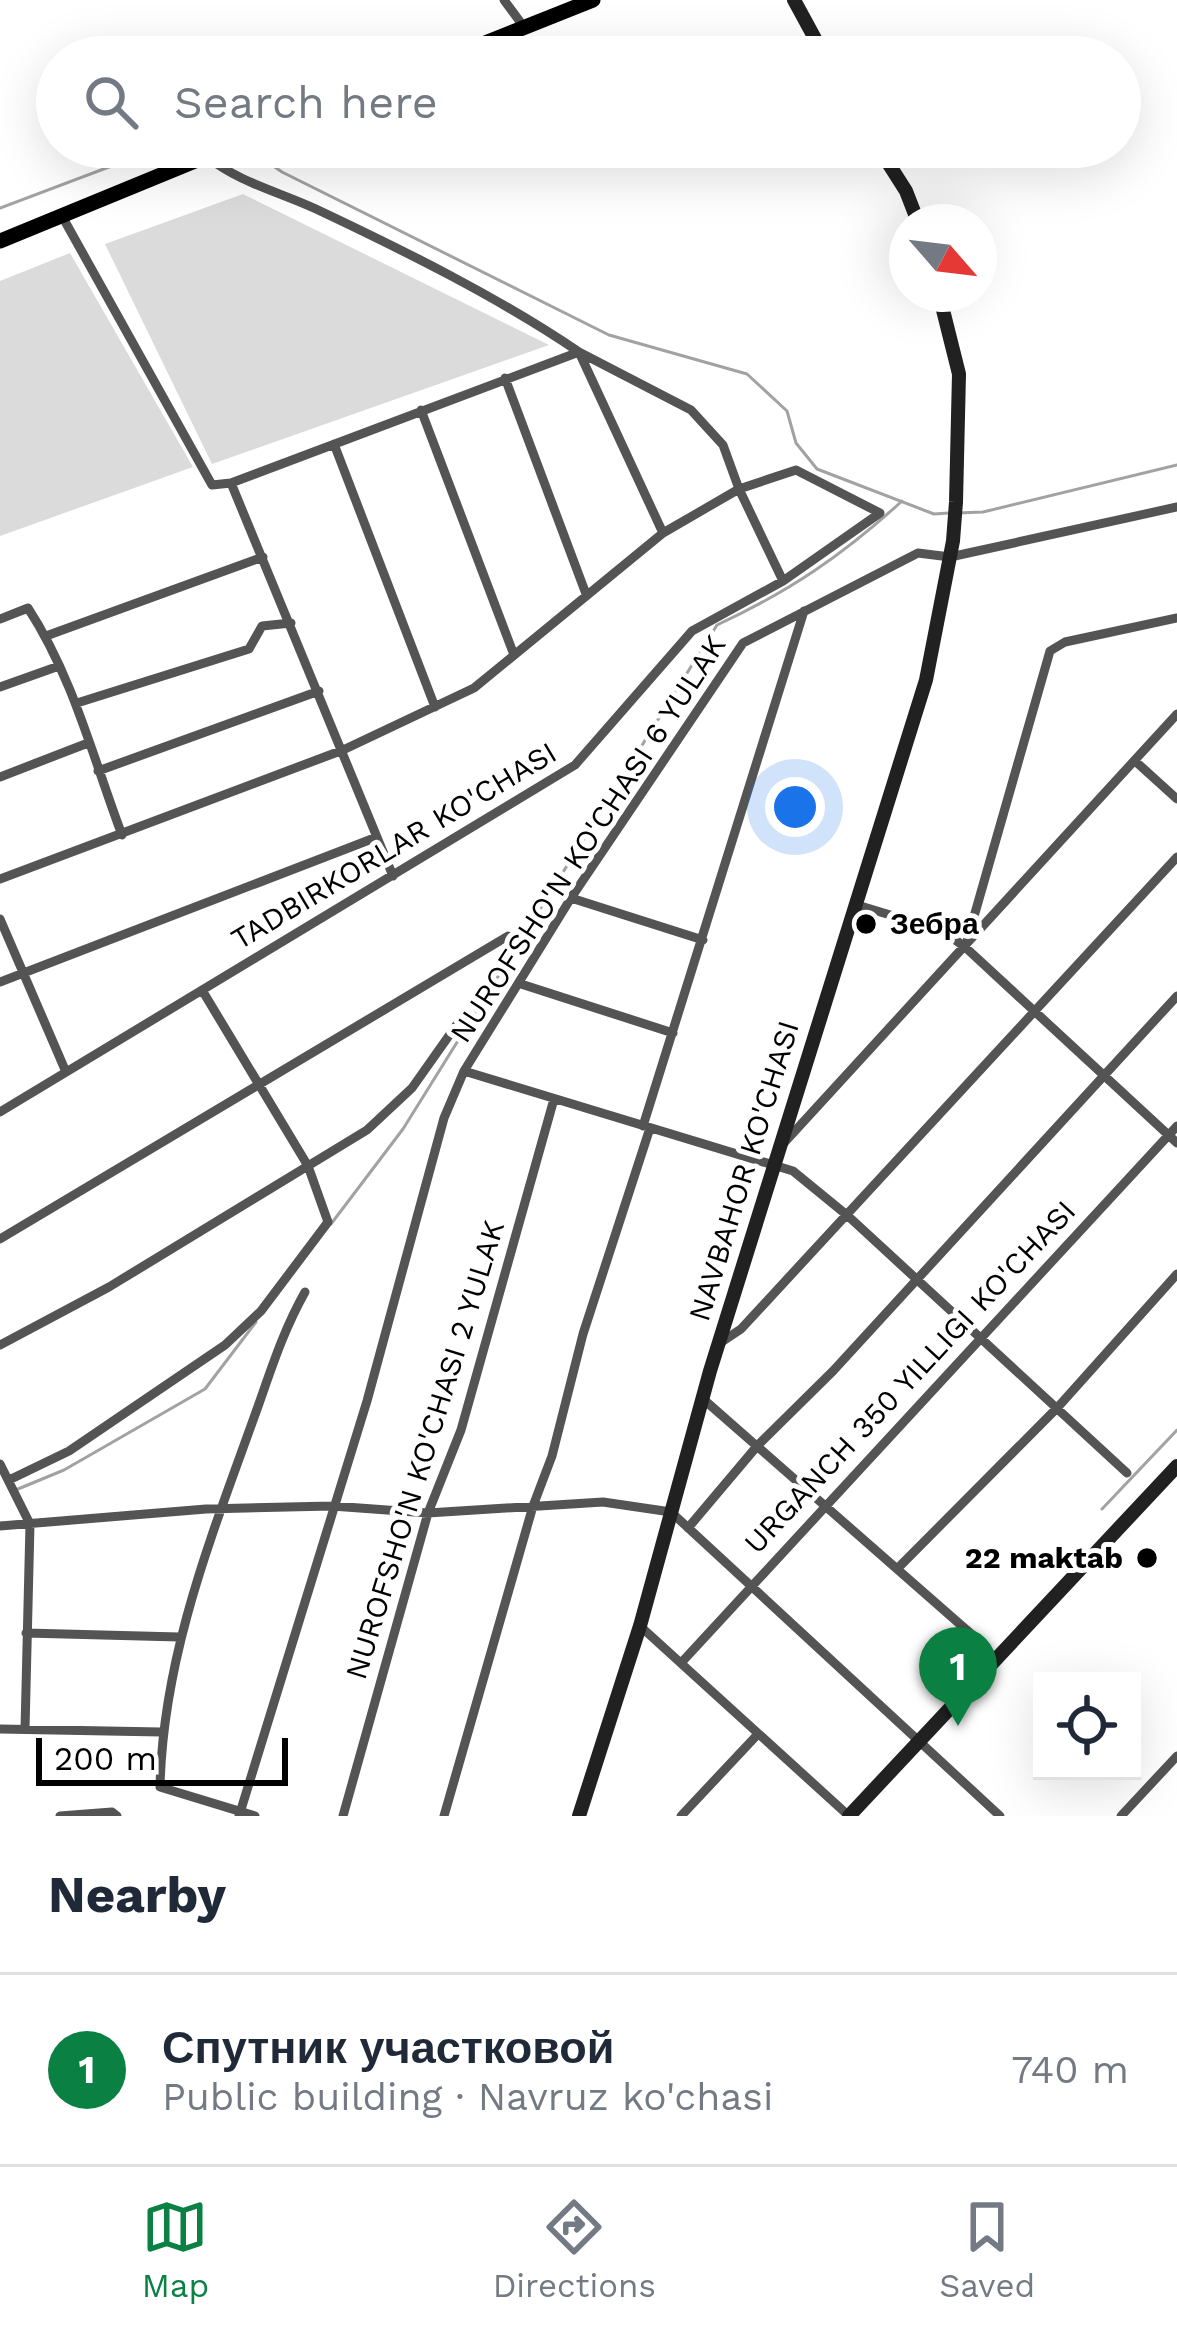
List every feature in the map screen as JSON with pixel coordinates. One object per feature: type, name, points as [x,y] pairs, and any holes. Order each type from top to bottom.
[{"type":"main road","points":[[502,36],[593,0]]},
{"type":"main road","points":[[794,0],[814,36]]},
{"type":"main road","points":[[0,241],[177,168]]},
{"type":"main road","points":[[891,168],[911,204]]},
{"type":"main road","name":"NAVBAHOR KO'CHASI","points":[[579,1816],[640,1626],[702,1398],[926,680],[952,549],[956,502],[959,374],[944,312]]},
{"type":"main road","points":[[849,1816],[1177,1466]]},
{"type":"street","points":[[504,0],[524,27]]},
{"type":"street","points":[[221,168],[233,177],[313,208],[536,323],[579,352],[691,410],[723,445],[783,581]]},
{"type":"street","points":[[62,216],[212,485],[232,483],[579,352]]},
{"type":"street","points":[[579,352],[663,532]]},
{"type":"street","points":[[505,378],[586,594]]},
{"type":"street","points":[[421,410],[514,655]]},
{"type":"street","points":[[334,443],[435,707]]},
{"type":"street","name":"TADBIRKORLAR KO'CHASI","points":[[0,1112],[575,765],[692,631],[783,581],[880,513],[796,470],[739,489]]},
{"type":"street","points":[[232,483],[393,876]]},
{"type":"street","points":[[0,879],[343,750],[474,688],[663,532],[739,489]]},
{"type":"street","name":"NUROFSHO'N KO'CHASI 6 YULAK","points":[[240,1814],[425,1198],[444,1118],[464,1071],[571,898],[743,643],[918,553],[1177,507]]},
{"type":"street","points":[[46,636],[263,557]]},
{"type":"street","points":[[0,619],[28,608],[46,636],[76,704],[122,835]]},
{"type":"street","points":[[444,1816],[533,1506],[552,1456],[583,1334],[804,611]]},
{"type":"street","points":[[965,947],[1050,652],[1065,642],[1177,618]]},
{"type":"street","points":[[76,704],[249,649],[262,626],[291,623]]},
{"type":"street","points":[[0,687],[59,666]]},
{"type":"street","points":[[98,771],[319,691]]},
{"type":"street","points":[[783,1144],[1177,714]]},
{"type":"street","points":[[0,777],[88,742]]},
{"type":"street","points":[[1135,761],[1177,799]]},
{"type":"street","points":[[0,982],[377,837]]},
{"type":"street","points":[[720,1343],[741,1329],[848,1216],[1177,856]]},
{"type":"street","points":[[571,898],[703,940]]},
{"type":"street","points":[[854,904],[943,931],[1174,1135]]},
{"type":"street","points":[[0,919],[66,1072]]},
{"type":"street","points":[[0,1239],[508,936]]},
{"type":"street","points":[[520,984],[673,1033]]},
{"type":"street","points":[[13,1489],[225,1345],[261,1311],[328,1222],[308,1166],[202,990]]},
{"type":"street","points":[[688,1528],[758,1444],[833,1371],[1177,996]]},
{"type":"street","points":[[0,1345],[109,1287],[367,1130],[412,1088],[465,1013]]},
{"type":"street","points":[[464,1071],[793,1171],[981,1336],[1127,1473]]},
{"type":"street","name":"NUROFSHO'N KO'CHASI 2 YULAK","points":[[343,1816],[428,1513],[460,1430],[554,1099]]},
{"type":"street","name":"URGANCH 350 YILLIGI KO'CHASI","points":[[681,1663],[981,1336],[1174,1135]]},
{"type":"street","points":[[897,1569],[1058,1407],[1177,1274]]},
{"type":"street","points":[[255,1816],[160,1787],[161,1732],[179,1637],[218,1510],[284,1330],[304,1292]]},
{"type":"street","points":[[702,1398],[979,1640]]},
{"type":"street","points":[[0,1464],[29,1524],[26,1729]]},
{"type":"street","points":[[0,1526],[332,1506],[428,1513],[603,1502],[670,1512],[1000,1816]]},
{"type":"street","points":[[640,1626],[849,1816]]},
{"type":"street","points":[[26,1633],[179,1637]]},
{"type":"street","points":[[0,1729],[161,1732]]},
{"type":"street","points":[[681,1816],[758,1734]]},
{"type":"street","points":[[1121,1816],[1177,1756]]},
{"type":"street","points":[[59,1816],[112,1812],[117,1816]]},
{"type":"shaded area","points":[[243,194],[549,345],[212,464],[105,244]]},
{"type":"shaded area","points":[[70,253],[193,467],[0,536],[0,281]]},
{"type":"waterway","points":[[0,208],[106,168]]},
{"type":"waterway","points":[[276,168],[609,335],[747,374],[787,411],[796,443],[817,469],[934,514],[949,513]]},
{"type":"waterway","points":[[958,513],[983,512],[1177,465]]},
{"type":"waterway","points":[[331,1224],[403,1129],[717,625],[815,570],[902,501]]},
{"type":"waterway","points":[[18,1489],[64,1470],[205,1389],[256,1322]]},
{"type":"waterway","points":[[1102,1509],[1177,1430]]},
{"type":"place","name":"Зебра","points":[[866,924]]},
{"type":"place","name":"22 maktab","points":[[1147,1558]]},
{"type":"place","name":"Спутник участковой","points":[[958,1726]]}]
